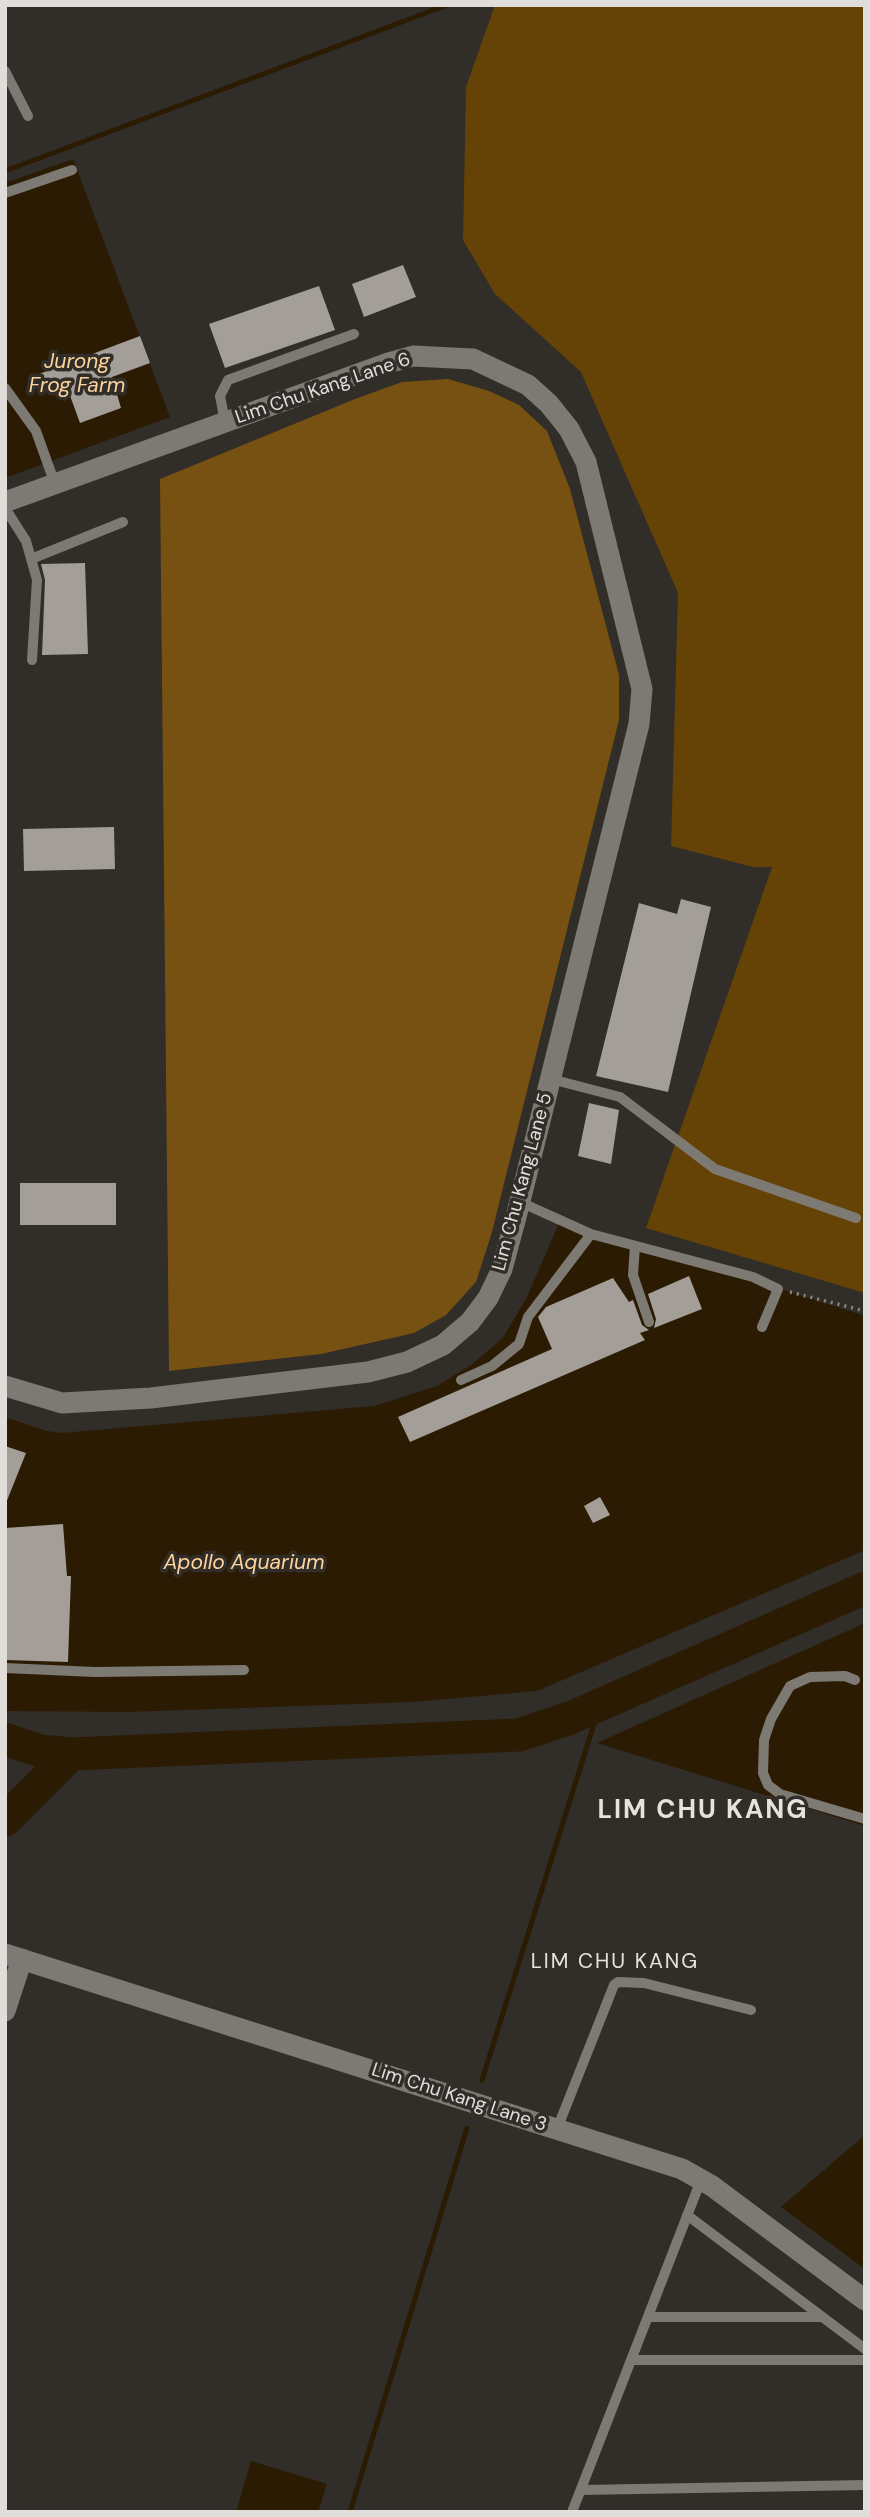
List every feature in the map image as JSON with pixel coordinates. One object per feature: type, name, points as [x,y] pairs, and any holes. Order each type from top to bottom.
[{"type":"street","name":"Lim Chu Kang Lane 6","points":[[5,502],[413,356],[472,359],[528,385],[549,404],[569,429],[586,462],[642,689]]},
{"type":"street","name":"Lim Chu Kang Lane 5","points":[[5,1386],[62,1402],[151,1398],[368,1372],[407,1362],[443,1345],[470,1322],[488,1298],[502,1269],[639,724],[642,689]]},
{"type":"street","name":"Lim Chu Kang Lane 3","points":[[5,2011],[14,1956],[682,2169],[701,2180],[865,2300]]},
{"type":"lane","points":[[5,71],[28,116]]},
{"type":"lane","points":[[5,193],[72,170]]},
{"type":"lane","points":[[225,422],[220,396],[229,380],[354,334]]},
{"type":"lane","points":[[5,388],[36,431],[55,484]]},
{"type":"lane","points":[[5,508],[26,541],[37,579],[32,660]]},
{"type":"lane","points":[[31,559],[123,522]]},
{"type":"lane","points":[[551,1079],[620,1097],[715,1169],[856,1218]]},
{"type":"lane","points":[[520,1202],[591,1234],[754,1277],[778,1289],[762,1326]]},
{"type":"lane","points":[[461,1380],[492,1366],[519,1344],[528,1317],[591,1234]]},
{"type":"lane","points":[[635,1246],[633,1275],[649,1322]]},
{"type":"lane","points":[[5,1668],[94,1672],[244,1670]]},
{"type":"lane","points":[[855,1680],[845,1676],[810,1676],[790,1686],[771,1719],[764,1740],[763,1773],[768,1785],[780,1794],[865,1819]]},
{"type":"lane","points":[[557,2129],[614,1985],[618,1982],[644,1983],[751,2010]]},
{"type":"lane","points":[[572,2512],[701,2180]]},
{"type":"lane","points":[[687,2215],[865,2349]]},
{"type":"lane","points":[[648,2317],[821,2317]]},
{"type":"lane","points":[[631,2360],[865,2360]]},
{"type":"lane","points":[[580,2490],[865,2485]]},
{"type":"path","points":[[778,1289],[865,1311]]},
{"type":"shaded area","points":[[495,5],[865,5],[865,1293],[646,1228],[772,867],[753,867],[671,846],[678,593],[581,372],[495,294],[463,240],[466,87]]},
{"type":"shaded area","points":[[448,379],[489,391],[519,405],[547,431],[570,489],[619,675],[619,720],[492,1232],[476,1282],[446,1315],[414,1333],[321,1354],[169,1371],[160,479],[402,382]]},
{"type":"water","name":"Jurong Frog Farm","points":[[73,159],[170,417],[5,478],[5,183]]},
{"type":"water","name":"Apollo Aquarium","points":[[561,1219],[865,1316],[865,1550],[537,1691],[413,1702],[129,1712],[5,1711],[5,1417],[46,1431],[62,1433],[374,1406],[437,1386],[471,1365],[502,1339],[526,1299]]},
{"type":"water","points":[[865,1623],[865,1826],[597,1743]]},
{"type":"water","points":[[865,2135],[865,2269],[781,2207]]},
{"type":"water","points":[[251,2461],[327,2484],[318,2512],[236,2512]]},
{"type":"building","points":[[403,265],[416,297],[364,317],[352,284]]},
{"type":"building","points":[[319,286],[335,330],[225,368],[209,324]]},
{"type":"building","points":[[140,336],[150,363],[112,377],[121,408],[80,423],[65,382],[45,390],[39,374]]},
{"type":"building","points":[[85,563],[88,654],[42,655],[45,580],[41,564]]},
{"type":"building","points":[[114,827],[115,869],[24,871],[23,829]]},
{"type":"building","points":[[681,899],[711,907],[668,1092],[596,1076],[639,903],[677,914]]},
{"type":"building","points":[[589,1103],[619,1110],[611,1164],[578,1156]]},
{"type":"building","points":[[20,1183],[116,1183],[116,1225],[20,1225]]},
{"type":"building","points":[[689,1276],[702,1309],[654,1328],[656,1319],[648,1294]]},
{"type":"building","points":[[613,1278],[629,1302],[633,1300],[642,1325],[649,1330],[640,1333],[645,1340],[410,1442],[398,1417],[552,1349],[538,1317],[546,1307]]},
{"type":"building","points":[[5,1446],[26,1453],[6,1503],[5,1503]]},
{"type":"building","points":[[600,1497],[610,1515],[593,1523],[584,1506]]},
{"type":"building","points":[[63,1524],[67,1576],[71,1576],[68,1662],[5,1660],[5,1528]]},
{"type":"waterway","points":[[5,171],[447,5]]},
{"type":"waterway","points":[[5,1739],[40,1751],[71,1754],[519,1735],[570,1718],[865,1588]]},
{"type":"waterway","points":[[482,2080],[600,1705]]},
{"type":"waterway","points":[[5,1820],[71,1754]]},
{"type":"waterway","points":[[350,2512],[467,2128]]},
{"type":"district","name":"LIM CHU KANG","points":[[703,1811]]},
{"type":"district","name":"LIM CHU KANG","points":[[615,1962]]}]
